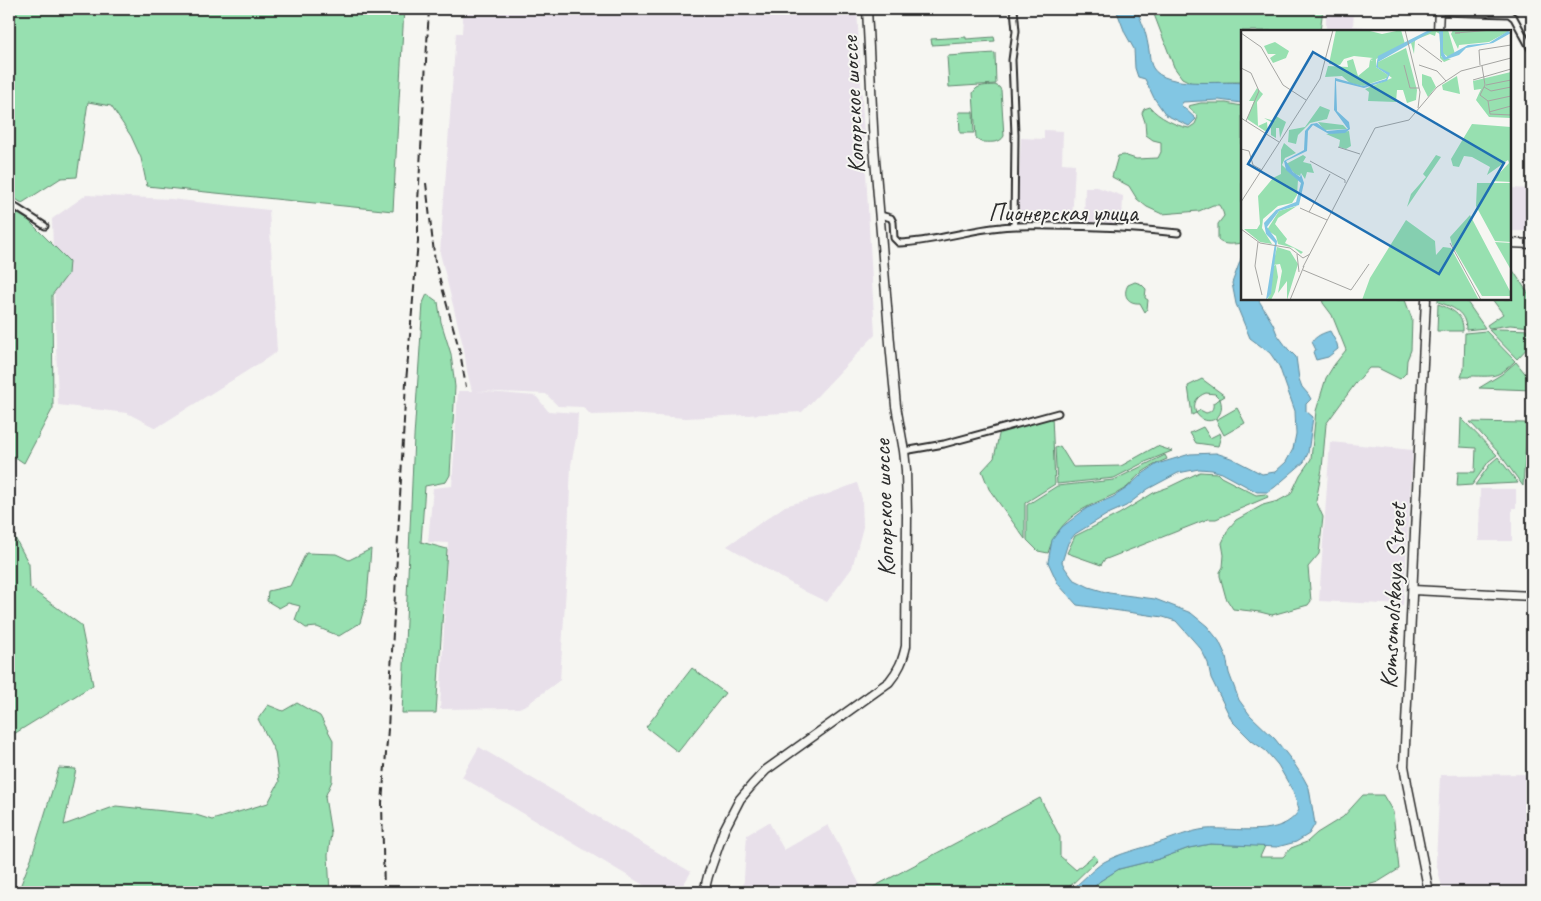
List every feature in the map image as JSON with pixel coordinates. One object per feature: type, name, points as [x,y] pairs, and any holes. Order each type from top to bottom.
[{"type":"main road","name":"Копорское шоссе","points":[[704,892],[724,830],[740,799],[752,785],[772,765],[890,682],[904,659],[906,646],[907,516],[904,451],[896,406],[874,147],[866,9]]},
{"type":"main road","points":[[1438,30],[1439,10]]},
{"type":"main road","points":[[1511,243],[1532,244]]},
{"type":"main road","name":"Komsomolskaya Street","points":[[1426,300],[1404,766],[1429,892]]},
{"type":"main road","points":[[1413,590],[1532,596]]},
{"type":"street","points":[[1014,9],[1016,31],[1012,60],[1016,135],[1014,226]]},
{"type":"street","points":[[1439,10],[1508,14],[1514,18],[1532,51]]},
{"type":"street","points":[[9,203],[45,226]]},
{"type":"street","name":"Пионерская улица","points":[[880,215],[891,218],[894,238],[899,243],[1014,226],[1095,226],[1137,228],[1178,233]]},
{"type":"street","points":[[904,451],[944,444],[1058,414]]},
{"type":"shaded area","points":[[467,9],[857,9],[875,335],[802,412],[686,418],[628,414],[591,415],[583,407],[558,406],[546,394],[476,391],[536,396],[548,411],[578,413],[577,433],[571,465],[568,557],[560,680],[528,704],[519,708],[440,709],[448,543],[428,542],[433,488],[452,486],[458,391],[472,391],[464,349],[440,253],[456,33],[462,33],[463,16]]},
{"type":"shaded area","points":[[1326,9],[1354,10],[1353,26],[1403,30],[1326,30]]},
{"type":"shaded area","points":[[1044,130],[1063,131],[1062,163],[1075,164],[1072,223],[1017,220],[1021,138],[1044,139]]},
{"type":"shaded area","points":[[1085,187],[1097,187],[1123,196],[1122,223],[1084,222]]},
{"type":"shaded area","points":[[1511,188],[1532,189],[1532,231],[1511,231]]},
{"type":"shaded area","points":[[86,195],[171,199],[269,210],[277,352],[156,428],[127,413],[58,405],[52,219]]},
{"type":"shaded area","points":[[1330,442],[1413,450],[1403,605],[1319,601]]},
{"type":"shaded area","points":[[857,483],[862,499],[863,527],[852,568],[827,602],[806,592],[727,546],[785,506],[828,494]]},
{"type":"shaded area","points":[[1480,489],[1516,489],[1516,508],[1512,508],[1512,541],[1479,541]]},
{"type":"shaded area","points":[[1532,714],[1532,892],[1443,892],[1436,862],[1440,775],[1531,774]]},
{"type":"shaded area","points":[[479,747],[691,872],[679,892],[655,892],[462,777]]},
{"type":"shaded area","points":[[769,822],[784,850],[828,825],[864,892],[743,892],[747,835]]},
{"type":"green space","points":[[9,9],[404,9],[393,211],[147,186],[141,158],[131,136],[111,106],[88,102],[77,177],[61,178],[22,203],[9,195]]},
{"type":"green space","points":[[1152,9],[1323,9],[1320,30],[1241,30],[1241,82],[1192,83],[1182,78],[1174,67]]},
{"type":"green space","points":[[966,37],[966,39],[994,37],[995,41],[932,45],[931,39]]},
{"type":"green space","points":[[995,53],[996,84],[949,87],[947,56]]},
{"type":"green space","points":[[995,85],[1001,90],[1004,136],[997,141],[981,142],[976,138],[973,93],[977,88]]},
{"type":"green space","points":[[1201,103],[1226,103],[1241,106],[1241,243],[1226,244],[1218,240],[1218,224],[1224,216],[1219,205],[1213,205],[1199,211],[1162,214],[1147,207],[1137,199],[1129,186],[1112,177],[1118,156],[1124,155],[1136,159],[1158,158],[1161,152],[1161,142],[1153,140],[1146,135],[1142,113],[1144,109],[1150,107],[1168,120],[1189,128],[1195,124],[1198,117],[1188,106]]},
{"type":"green space","points":[[959,112],[973,112],[974,133],[960,133]]},
{"type":"green space","points":[[9,209],[28,220],[69,261],[68,274],[52,295],[53,408],[24,463],[9,453]]},
{"type":"green space","points":[[1511,268],[1532,299],[1532,327],[1510,325],[1489,328],[1487,325],[1503,314],[1493,300],[1511,300]]},
{"type":"green space","points":[[1135,282],[1141,284],[1146,289],[1145,298],[1148,300],[1145,312],[1140,303],[1132,302],[1126,295],[1128,285]]},
{"type":"green space","points":[[427,294],[438,302],[441,322],[451,354],[455,387],[450,475],[446,482],[425,486],[421,542],[447,549],[436,713],[402,713],[414,437],[423,303]]},
{"type":"green space","points":[[1322,300],[1405,300],[1412,319],[1411,350],[1407,360],[1406,373],[1400,379],[1378,368],[1369,368],[1326,424],[1322,469],[1316,501],[1323,517],[1319,554],[1308,567],[1311,601],[1308,605],[1272,615],[1233,609],[1226,598],[1220,576],[1224,555],[1222,543],[1229,528],[1236,520],[1263,505],[1278,501],[1291,494],[1300,475],[1311,459],[1316,411],[1326,378],[1346,350],[1332,315]]},
{"type":"green space","points":[[1438,300],[1466,300],[1485,328],[1466,330],[1464,319],[1458,311],[1438,302]]},
{"type":"green space","points":[[1438,304],[1452,310],[1459,316],[1463,325],[1463,331],[1437,331]]},
{"type":"green space","points":[[1489,330],[1532,330],[1532,343],[1517,359]]},
{"type":"green space","points":[[1486,331],[1515,361],[1499,374],[1461,377],[1464,369],[1465,333]]},
{"type":"green space","points":[[1516,362],[1532,382],[1532,390],[1479,388],[1502,374]]},
{"type":"green space","points":[[1202,379],[1225,396],[1220,399],[1215,394],[1203,394],[1196,400],[1196,413],[1192,415],[1188,386]]},
{"type":"green space","points":[[1220,399],[1221,411],[1215,419],[1210,421],[1200,418],[1196,413],[1200,410],[1206,413],[1209,412],[1213,409],[1213,403]]},
{"type":"green space","points":[[1237,408],[1245,423],[1224,435],[1216,420]]},
{"type":"green space","points":[[1052,416],[1055,484],[1025,503],[1025,539],[989,489],[982,471],[994,458],[1000,430]]},
{"type":"green space","points":[[1461,418],[1497,455],[1489,461],[1472,485],[1457,486],[1458,472],[1475,472],[1476,448],[1460,447]]},
{"type":"green space","points":[[1470,422],[1525,423],[1527,427],[1523,486],[1499,453]]},
{"type":"green space","points":[[1203,427],[1210,438],[1220,433],[1218,446],[1196,443],[1190,433]]},
{"type":"green space","points":[[1060,446],[1073,467],[1121,466],[1157,446],[1172,451],[1114,478],[1057,484],[1055,448]]},
{"type":"green space","points":[[1165,455],[1167,459],[1143,472],[1126,488],[1087,507],[1068,520],[1054,538],[1048,553],[1038,551],[1027,540],[1027,505],[1057,486],[1114,480]]},
{"type":"green space","points":[[1498,457],[1518,483],[1475,485],[1491,463]]},
{"type":"green space","points":[[1200,472],[1217,473],[1221,477],[1256,495],[1266,494],[1268,497],[1216,519],[1208,519],[1104,560],[1101,565],[1067,553],[1075,536],[1119,514],[1155,492]]},
{"type":"green space","points":[[9,534],[15,538],[29,564],[30,588],[81,625],[93,685],[9,737]]},
{"type":"green space","points":[[371,549],[367,598],[360,623],[339,636],[317,627],[306,628],[295,620],[300,606],[288,603],[279,608],[267,601],[268,591],[290,586],[306,553],[336,554],[349,560]]},
{"type":"green space","points":[[692,668],[725,693],[678,752],[646,727]]},
{"type":"green space","points":[[297,703],[320,716],[333,740],[332,781],[325,797],[331,834],[328,855],[330,892],[18,892],[32,856],[59,768],[76,769],[64,825],[116,806],[193,814],[212,820],[268,803],[279,782],[275,752],[258,719],[268,705],[283,711]]},
{"type":"green space","points":[[1363,795],[1383,795],[1393,812],[1399,869],[1378,882],[1350,892],[1089,892],[1100,881],[1119,869],[1159,859],[1189,848],[1210,844],[1265,846],[1260,857],[1283,857],[1291,848],[1307,842],[1317,833],[1343,817]]},
{"type":"green space","points":[[1040,798],[1060,837],[1060,856],[1076,870],[1094,855],[1098,859],[1064,892],[864,892]]},
{"type":"water","points":[[1116,9],[1136,9],[1145,32],[1150,60],[1153,68],[1160,75],[1181,81],[1241,83],[1241,103],[1219,100],[1183,102],[1181,105],[1196,119],[1189,126],[1166,115],[1154,98],[1145,79],[1138,77],[1135,68],[1134,49],[1125,33]]},
{"type":"water","points":[[1241,259],[1241,300],[1259,300],[1277,334],[1296,357],[1299,379],[1302,387],[1311,399],[1306,404],[1306,411],[1313,417],[1308,453],[1304,462],[1268,492],[1257,492],[1222,473],[1212,470],[1199,469],[1178,473],[1148,489],[1126,506],[1108,514],[1075,534],[1068,543],[1062,562],[1073,579],[1089,587],[1109,593],[1155,599],[1191,613],[1207,626],[1219,641],[1226,656],[1229,673],[1239,700],[1250,715],[1275,739],[1293,762],[1309,788],[1315,824],[1309,834],[1296,842],[1277,847],[1210,844],[1189,848],[1159,859],[1119,869],[1100,881],[1089,892],[1069,892],[1104,862],[1123,854],[1200,830],[1257,830],[1282,825],[1292,819],[1299,810],[1294,793],[1278,765],[1266,751],[1252,741],[1232,721],[1211,678],[1208,663],[1201,649],[1176,621],[1163,617],[1077,605],[1058,584],[1048,562],[1052,540],[1062,527],[1087,508],[1113,497],[1127,488],[1157,464],[1190,454],[1216,453],[1231,458],[1262,474],[1275,472],[1286,462],[1293,449],[1296,434],[1295,411],[1279,366],[1270,353],[1250,338],[1236,304],[1232,283]]},
{"type":"water","points":[[1330,331],[1338,349],[1328,357],[1316,360],[1313,352],[1316,350],[1312,342],[1320,335]]},
{"type":"railway","points":[[384,892],[382,803],[388,729],[406,382],[418,241],[418,202],[429,9]]},
{"type":"railway","points":[[426,183],[435,262],[460,352],[466,387]]}]
